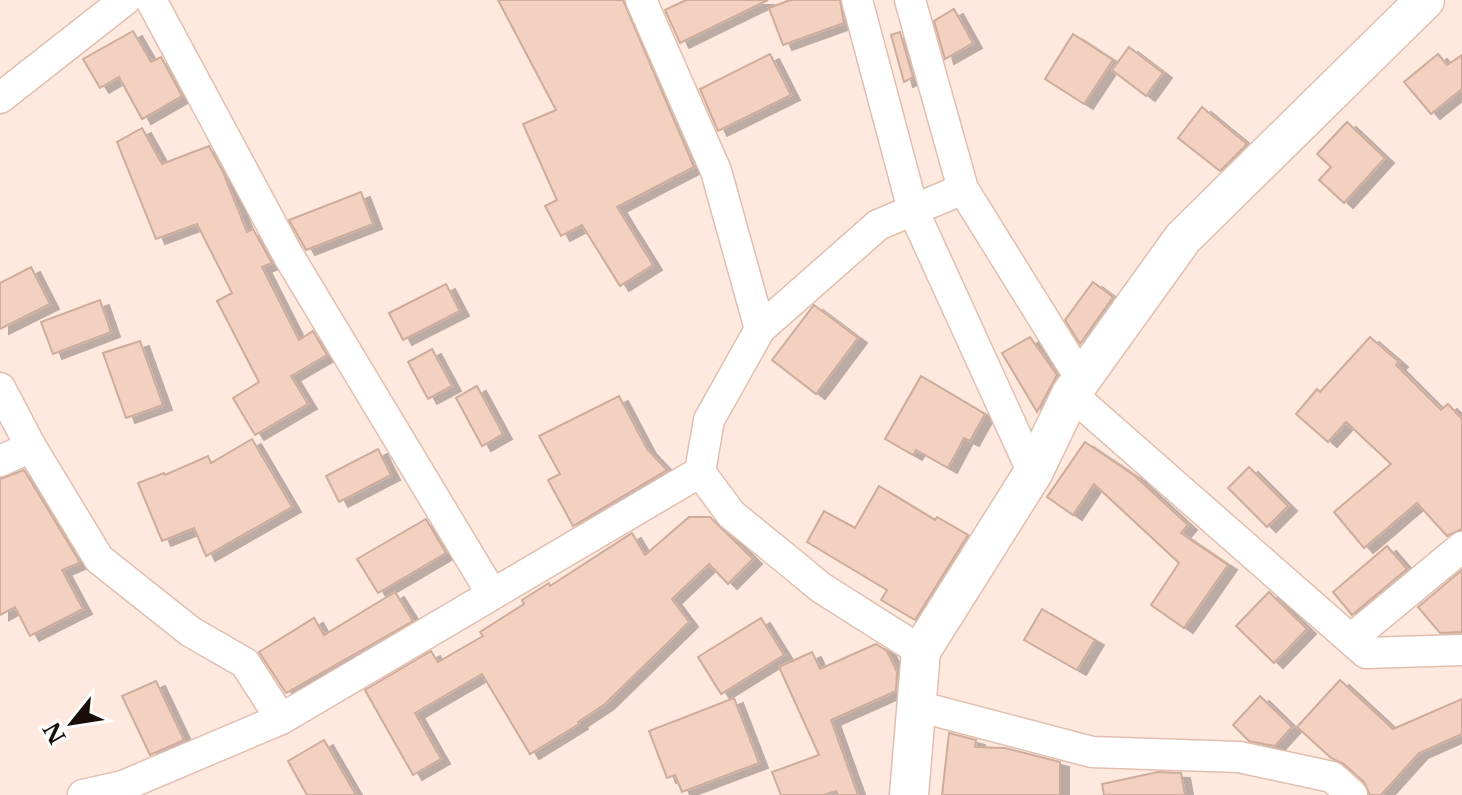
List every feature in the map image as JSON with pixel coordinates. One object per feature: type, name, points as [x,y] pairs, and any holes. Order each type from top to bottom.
[{"type":"street","points":[[0,98],[125,0]]},
{"type":"street","points":[[151,0],[288,255],[492,594]]},
{"type":"street","points":[[641,0],[716,171],[760,329]]},
{"type":"street","points":[[857,0],[913,210],[1033,473]]},
{"type":"street","points":[[910,0],[963,189],[1076,386],[1366,653],[1462,650]]},
{"type":"street","points":[[909,795],[921,651],[1033,473],[1076,386],[1183,238],[1425,0]]},
{"type":"street","points":[[921,651],[820,587],[731,514],[700,472],[709,420],[760,329],[878,225],[963,189]]},
{"type":"street","points":[[0,388],[31,447],[99,559],[191,632],[245,663],[281,719]]},
{"type":"street","points":[[0,461],[31,447]]},
{"type":"street","points":[[83,795],[123,786],[281,719],[700,472]]},
{"type":"street","points":[[1351,639],[1462,547]]},
{"type":"street","points":[[917,706],[1092,752],[1239,757],[1332,777],[1352,795]]},
{"type":"building","points":[[498,0],[623,0],[694,167],[617,207],[653,265],[620,286],[582,225],[561,236],[545,206],[557,200],[523,124],[556,110]]},
{"type":"building","points":[[686,0],[768,0],[680,43],[665,10]]},
{"type":"building","points":[[790,0],[840,0],[844,23],[783,45],[769,8]]},
{"type":"building","points":[[954,9],[973,43],[945,59],[934,21]]},
{"type":"building","points":[[133,31],[151,62],[161,57],[182,96],[142,119],[119,77],[100,88],[83,59]]},
{"type":"building","points":[[900,32],[913,77],[904,82],[891,35]]},
{"type":"building","points":[[1073,34],[1113,60],[1084,104],[1045,79]]},
{"type":"building","points":[[1129,47],[1163,73],[1146,96],[1112,70]]},
{"type":"building","points":[[770,54],[791,95],[718,131],[700,89]]},
{"type":"building","points":[[1438,54],[1447,65],[1462,55],[1462,89],[1431,114],[1404,82]]},
{"type":"building","points":[[1202,107],[1247,144],[1220,171],[1178,138]]},
{"type":"building","points":[[1347,122],[1385,158],[1344,203],[1319,180],[1331,167],[1317,154]]},
{"type":"building","points":[[142,128],[162,164],[209,146],[247,232],[253,229],[272,263],[262,267],[299,340],[313,331],[327,355],[291,376],[308,404],[255,435],[233,398],[259,382],[217,301],[232,293],[197,224],[156,239],[117,142]]},
{"type":"building","points":[[361,192],[373,224],[306,250],[289,220]]},
{"type":"building","points":[[31,267],[50,304],[0,329],[0,283]]},
{"type":"building","points":[[1093,282],[1113,297],[1080,344],[1065,320]]},
{"type":"building","points":[[446,284],[460,311],[403,340],[389,313]]},
{"type":"building","points":[[100,300],[111,332],[53,354],[41,322]]},
{"type":"building","points":[[814,305],[858,338],[816,394],[772,360]]},
{"type":"building","points":[[1030,337],[1057,375],[1037,412],[1002,353]]},
{"type":"building","points":[[1370,337],[1399,362],[1396,365],[1441,410],[1448,404],[1462,419],[1462,529],[1447,536],[1417,503],[1364,548],[1334,512],[1391,464],[1346,422],[1328,442],[1296,414]]},
{"type":"building","points":[[140,341],[163,405],[126,418],[103,353]]},
{"type":"building","points":[[432,349],[452,386],[428,399],[408,362]]},
{"type":"building","points":[[921,376],[985,414],[970,441],[964,438],[948,468],[916,450],[913,455],[885,439]]},
{"type":"building","points":[[477,386],[503,434],[482,446],[456,398]]},
{"type":"building","points":[[619,396],[647,449],[667,470],[573,526],[548,480],[560,474],[539,436]]},
{"type":"building","points":[[252,439],[292,507],[206,556],[194,528],[162,541],[138,483],[208,456],[211,463]]},
{"type":"building","points":[[1085,442],[1135,476],[1188,525],[1181,533],[1228,565],[1184,628],[1151,605],[1179,563],[1094,484],[1073,515],[1047,497]]},
{"type":"building","points":[[378,449],[391,475],[339,502],[326,476]]},
{"type":"building","points":[[1249,467],[1288,506],[1267,527],[1228,488]]},
{"type":"building","points":[[24,470],[78,559],[79,563],[62,570],[83,609],[30,636],[15,607],[0,615],[0,479]]},
{"type":"building","points":[[879,486],[935,520],[937,517],[968,535],[915,620],[881,600],[887,590],[807,542],[824,511],[855,528]]},
{"type":"building","points":[[689,517],[710,517],[753,559],[728,584],[709,564],[672,599],[689,622],[605,704],[530,754],[482,674],[415,713],[441,759],[413,775],[365,690],[431,651],[438,662],[483,636],[480,632],[524,604],[522,600],[549,583],[550,586],[632,533],[645,555]]},
{"type":"building","points":[[426,519],[446,553],[378,593],[357,559]]},
{"type":"building","points":[[1387,546],[1407,569],[1352,615],[1333,592]]},
{"type":"building","points":[[1462,570],[1462,632],[1440,633],[1418,607]]},
{"type":"building","points":[[395,592],[413,621],[286,693],[259,652],[314,618],[324,635]]},
{"type":"building","points":[[1269,592],[1307,629],[1274,663],[1236,626]]},
{"type":"building","points":[[1042,609],[1095,640],[1077,670],[1024,640]]},
{"type":"building","points":[[761,618],[784,655],[721,694],[698,657]]},
{"type":"building","points":[[876,644],[887,651],[897,672],[896,691],[831,720],[858,795],[838,795],[836,791],[824,795],[781,795],[772,772],[819,755],[779,667],[812,652],[820,669]]},
{"type":"building","points":[[1340,680],[1393,729],[1462,699],[1462,734],[1419,753],[1381,795],[1370,795],[1364,782],[1297,727]]},
{"type":"building","points":[[156,681],[184,740],[150,755],[122,696]]},
{"type":"building","points":[[1260,696],[1292,727],[1275,746],[1249,741],[1233,725]]},
{"type":"building","points":[[734,698],[759,763],[682,792],[675,775],[667,778],[649,731]]},
{"type":"building","points":[[949,733],[976,740],[975,747],[1005,748],[1060,762],[1060,795],[942,795]]},
{"type":"building","points":[[324,740],[356,795],[307,795],[288,761]]},
{"type":"building","points":[[1158,772],[1181,773],[1185,795],[1104,795],[1102,784]]}]
